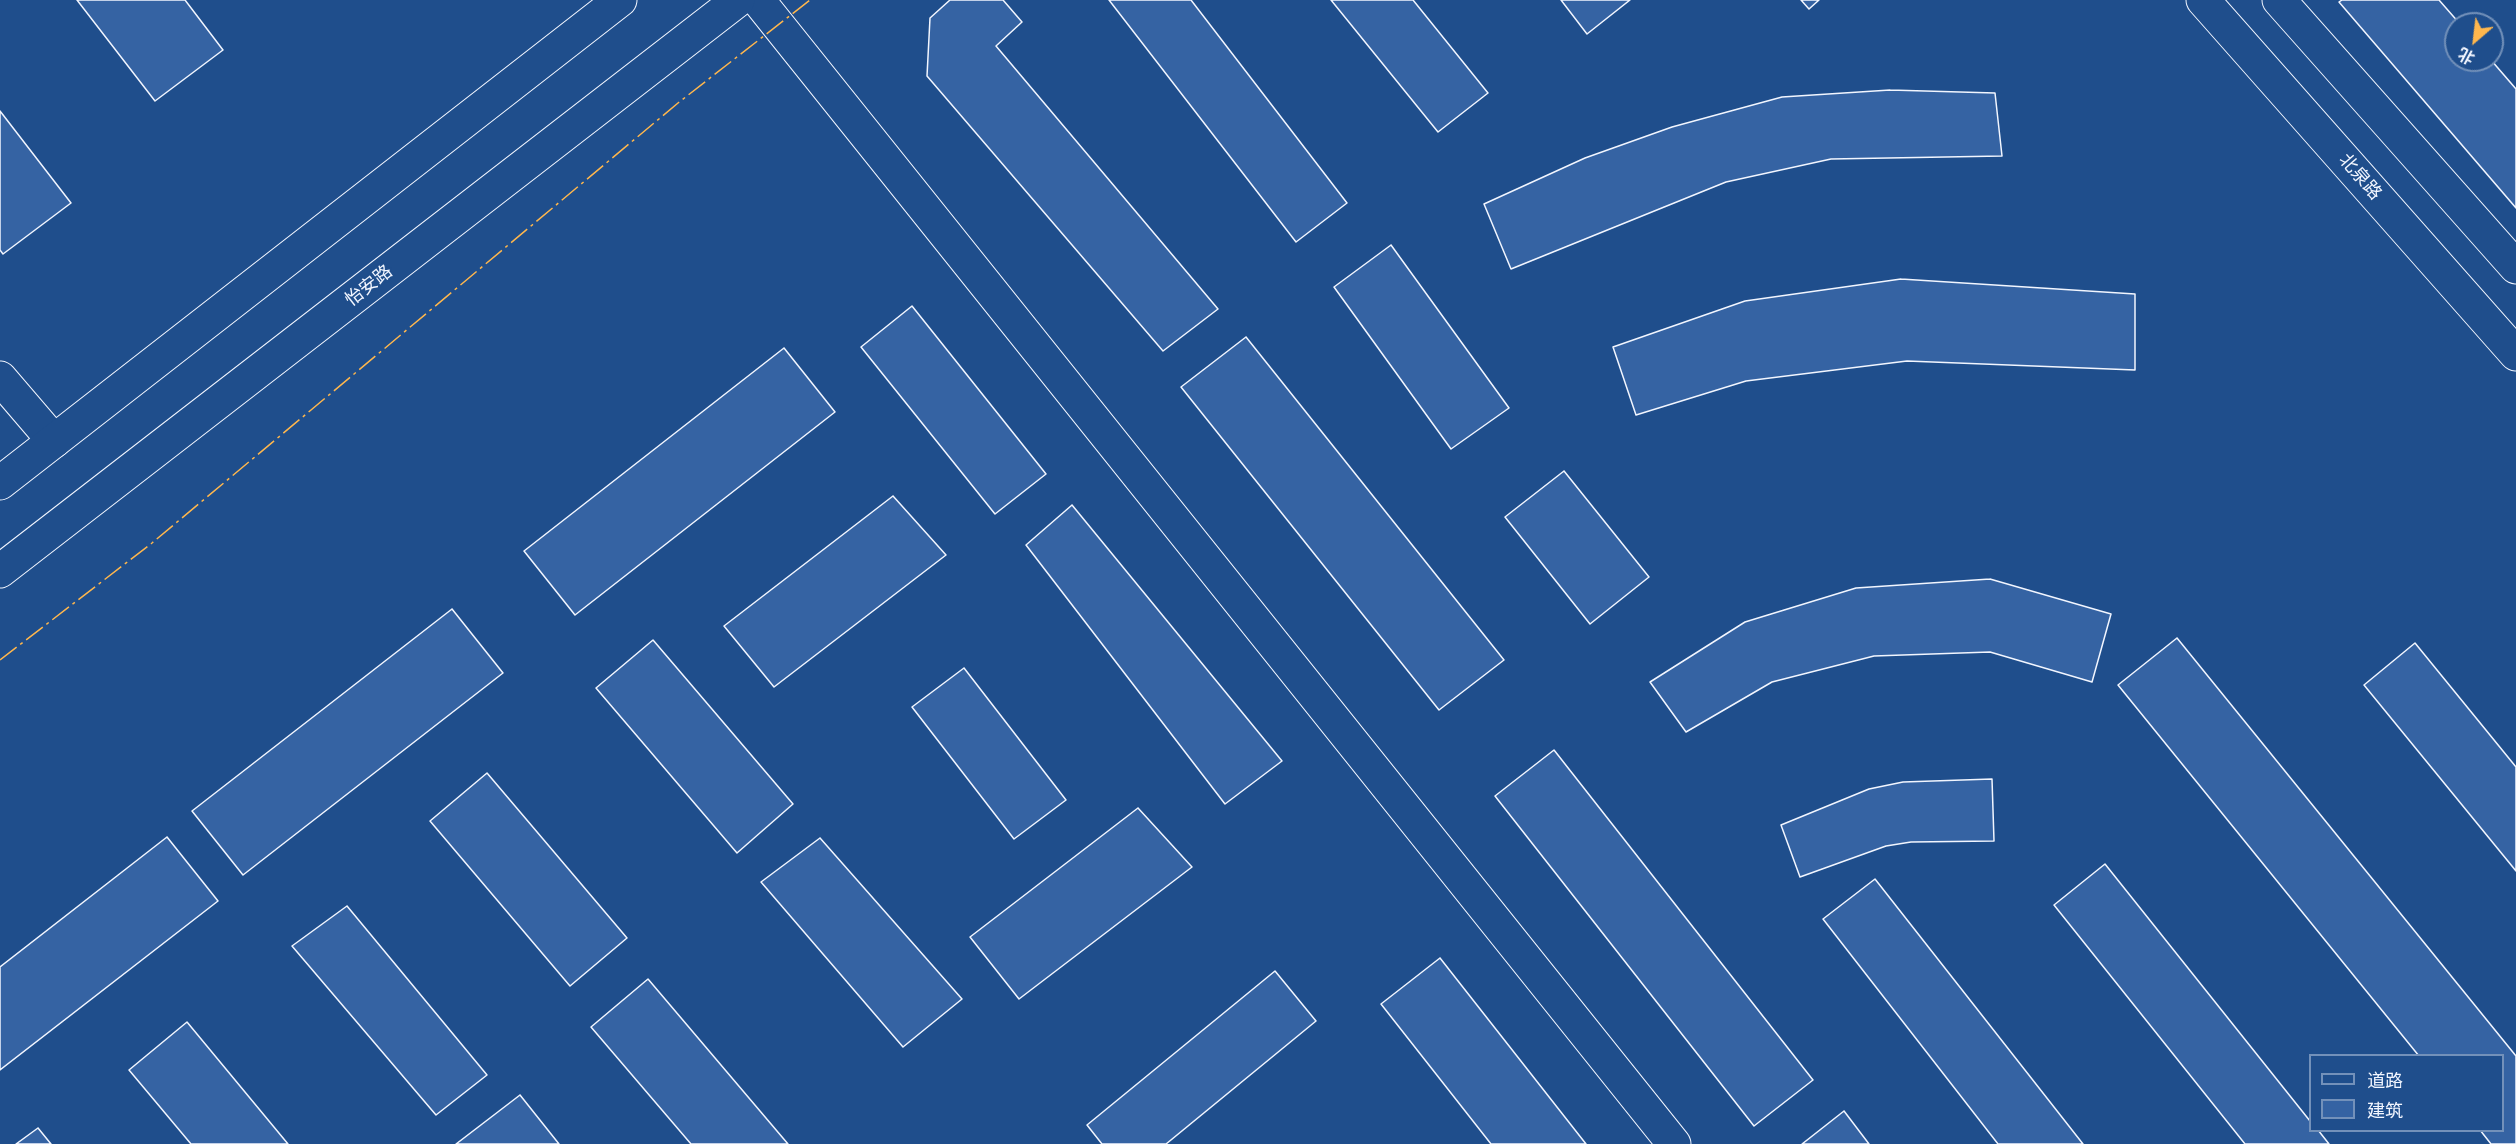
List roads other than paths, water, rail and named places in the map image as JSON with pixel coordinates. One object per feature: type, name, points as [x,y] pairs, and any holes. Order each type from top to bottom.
[{"type":"street","points":[[0,483],[620,0]]},
{"type":"street","name":"怡安路","points":[[0,571],[738,0]]},
{"type":"street","points":[[758,0],[1674,1144]]},
{"type":"street","name":"北泉路","points":[[2203,0],[2516,354]]},
{"type":"street","points":[[2279,0],[2516,267]]},
{"type":"street","points":[[0,378],[54,441]]}]
